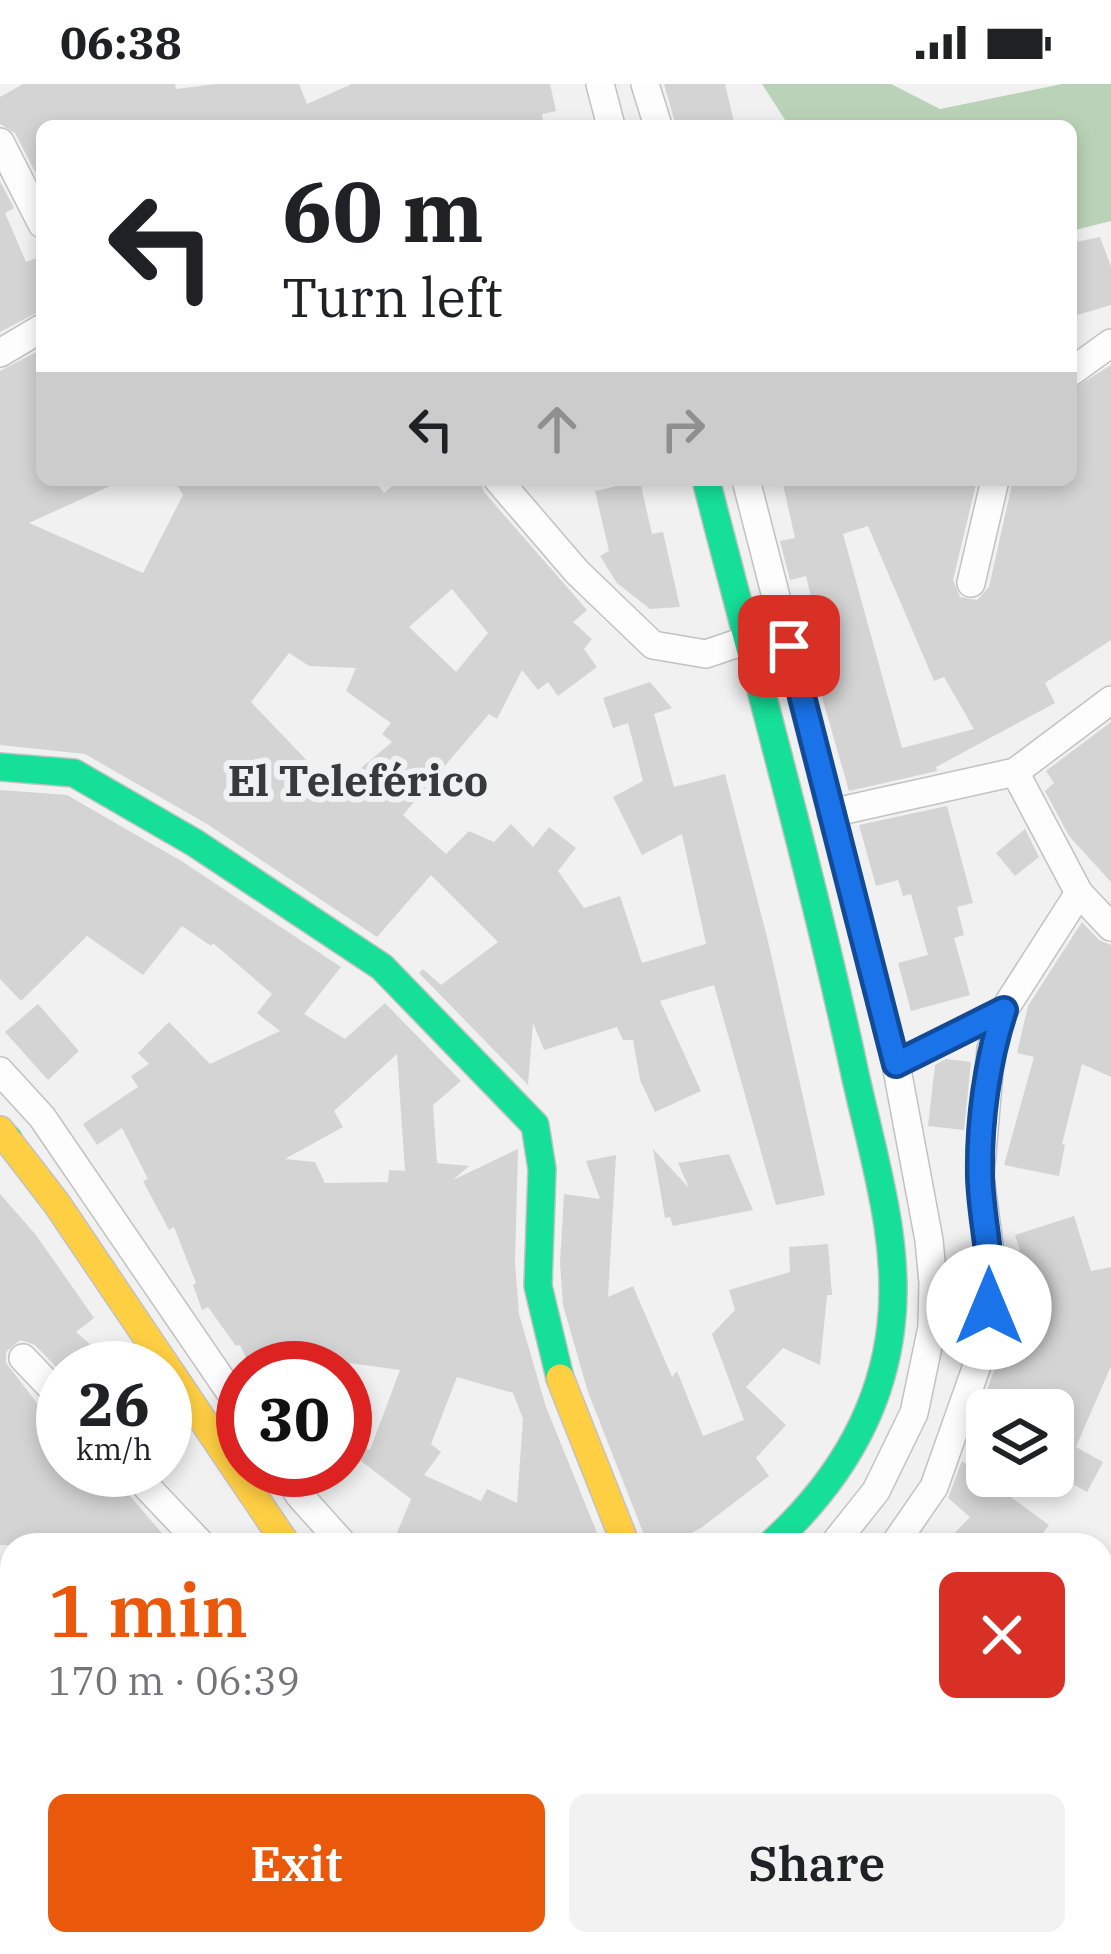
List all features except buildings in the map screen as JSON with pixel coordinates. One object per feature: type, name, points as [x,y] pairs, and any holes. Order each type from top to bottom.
[{"type":"street","points":[[600,84],[609,120]]},
{"type":"street","points":[[646,84],[656,120]]},
{"type":"street","points":[[0,142],[36,212]]},
{"type":"street","points":[[0,353],[36,332]]},
{"type":"street","points":[[1077,368],[1111,343]]},
{"type":"street","points":[[503,486],[577,572],[653,645],[706,655],[747,640]]},
{"type":"street","points":[[708,486],[845,1025],[890,1246],[893,1284],[885,1361],[860,1434],[818,1498],[782,1533]]},
{"type":"street","points":[[748,486],[896,1064],[929,1240],[932,1327],[920,1392],[897,1453],[876,1491],[843,1533]]},
{"type":"street","points":[[970,583],[994,486]]},
{"type":"street","points":[[831,813],[1015,772],[1111,700]]},
{"type":"street","points":[[0,767],[74,773],[195,843],[363,954],[382,967],[536,1125],[542,1147],[535,1251],[541,1309],[562,1382],[621,1533]]},
{"type":"street","points":[[1015,772],[1079,893],[1111,927]]},
{"type":"street","points":[[902,1533],[934,1487],[986,1340],[993,1274],[980,1177],[991,1049],[1004,1010],[1079,893]]},
{"type":"street","points":[[896,1064],[1004,1010]]},
{"type":"street","points":[[0,1071],[42,1117],[216,1372]]},
{"type":"street","points":[[3,1134],[57,1204],[279,1533]]},
{"type":"street","points":[[22,1358],[36,1372]]},
{"type":"street","points":[[157,1497],[191,1533]]},
{"type":"street","points":[[301,1497],[333,1533]]},
{"type":"green space","points":[[762,84],[891,84],[940,109],[1062,84],[1111,84],[1111,221],[1077,230],[1077,120],[785,120]]},
{"type":"traffic: fast","points":[[708,486],[821,925],[877,1168],[892,1263],[886,1358],[865,1419],[834,1473],[783,1533]]},
{"type":"traffic: fast","points":[[0,767],[74,773],[195,843],[382,967],[535,1125],[542,1169],[538,1286],[560,1378]]},
{"type":"traffic: fast","points":[[0,1132],[8,1139]]},
{"type":"traffic: slow","points":[[0,1130],[57,1204],[279,1533]]},
{"type":"traffic: slow","points":[[560,1378],[621,1533]]},
{"type":"district","name":"El Teleférico","points":[[358,781]]},
{"type":"route","points":[[789,646],[896,1064],[1004,1010],[991,1049],[980,1177],[993,1274],[989,1307]]}]
